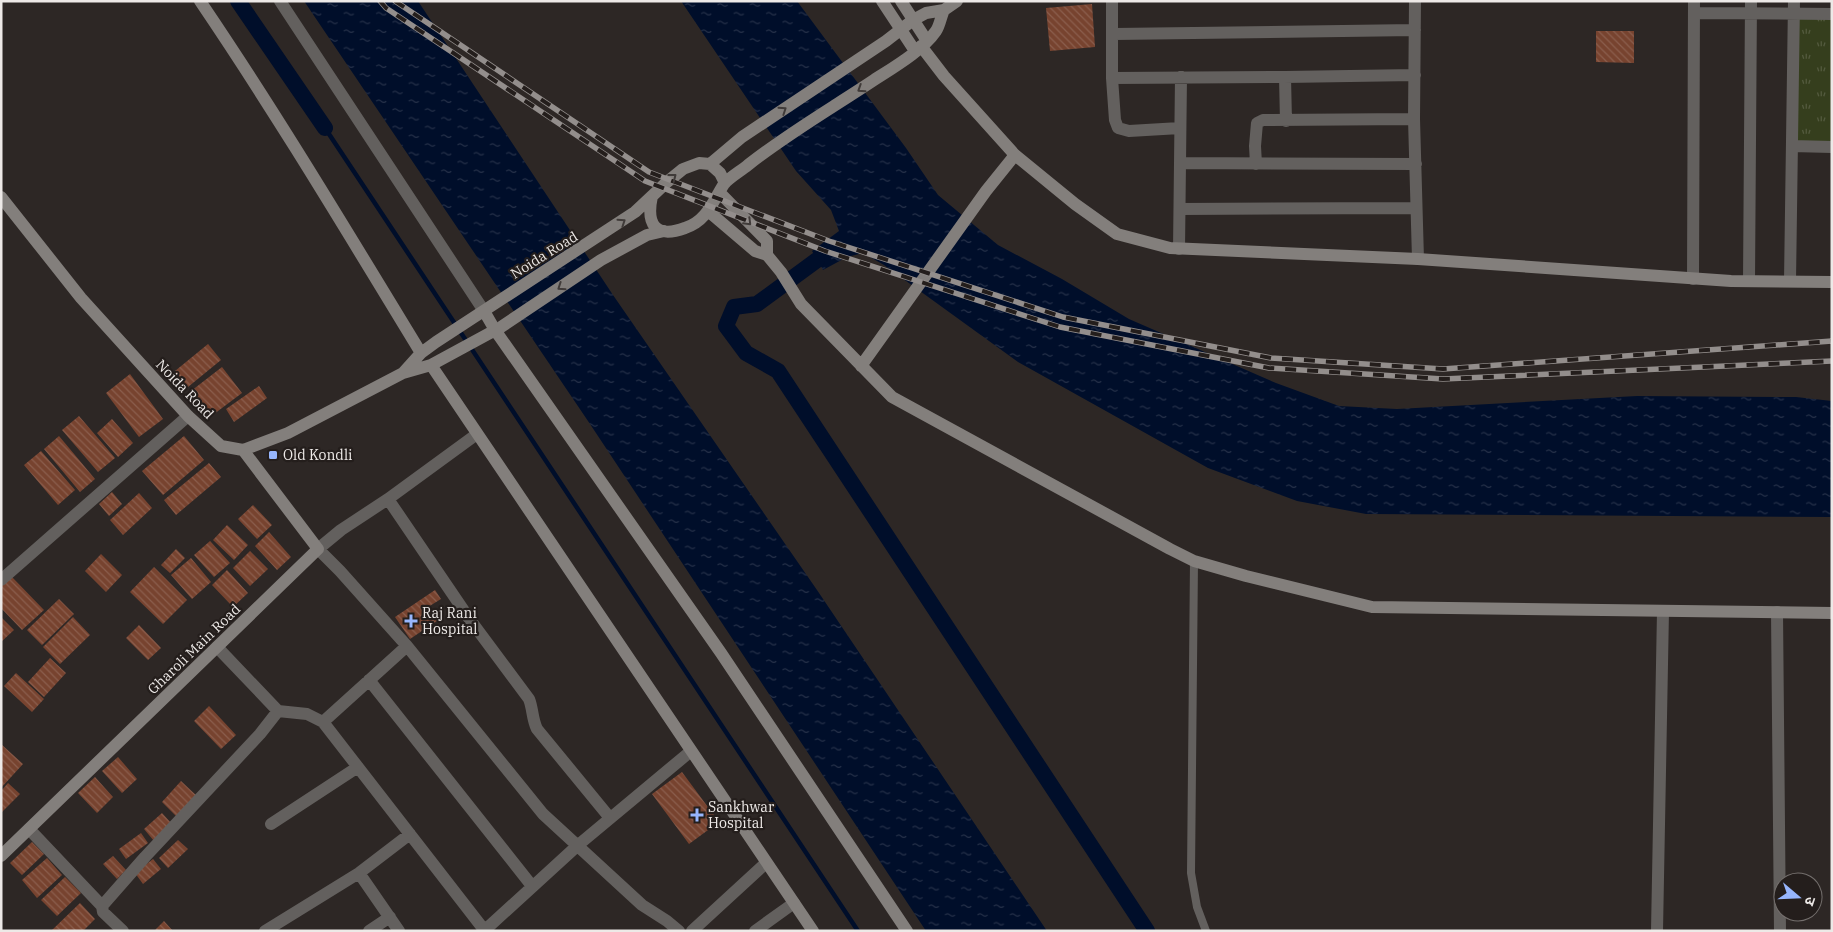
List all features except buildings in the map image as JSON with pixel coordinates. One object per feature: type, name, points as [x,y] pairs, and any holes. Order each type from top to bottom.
[{"type":"street","points":[[200,1],[238,57],[319,186],[421,353]]},
{"type":"street","points":[[280,1],[488,308],[498,328],[721,653],[908,931]]},
{"type":"street","points":[[882,1],[900,30],[921,46],[944,76],[1015,155],[1075,204],[1117,234],[1179,249],[1418,259],[1693,279],[1832,282]]},
{"type":"street","points":[[901,1],[913,20],[921,46]]},
{"type":"street","points":[[944,10],[936,30],[921,46],[902,62],[758,157],[722,188],[708,212],[698,221],[687,228],[664,231],[653,226],[650,221],[649,211],[652,196],[683,169],[699,164],[710,164],[742,137],[913,20],[926,13],[944,10],[957,1]]},
{"type":"street","points":[[1112,1],[1114,34],[1112,78],[1115,120],[1118,128],[1129,131],[1180,128]]},
{"type":"street","points":[[1415,1],[1415,208],[1418,259]]},
{"type":"street","points":[[1693,279],[1694,7],[1793,7],[1832,14]]},
{"type":"street","points":[[1749,281],[1751,7]]},
{"type":"street","points":[[1790,281],[1793,7]]},
{"type":"street","points":[[1114,34],[1415,30]]},
{"type":"street","points":[[1112,78],[1415,75]]},
{"type":"street","points":[[1179,249],[1181,77]]},
{"type":"street","points":[[1285,77],[1286,121]]},
{"type":"street","points":[[1256,164],[1257,123],[1263,120],[1414,119]]},
{"type":"street","points":[[1792,146],[1832,146]]},
{"type":"street","points":[[861,366],[986,191],[1015,155]]},
{"type":"street","points":[[1180,163],[1416,164]]},
{"type":"street","points":[[710,164],[720,173],[722,188],[767,241],[767,255]]},
{"type":"street","name":"Noida Road","points":[[403,373],[421,353],[436,342],[589,244],[635,212],[652,196]]},
{"type":"street","name":"Noida Road","points":[[1,197],[81,298],[188,416],[221,446],[243,450],[288,433],[403,373],[431,365],[498,328],[602,260],[647,235],[664,231]]},
{"type":"street","points":[[1180,209],[1415,208]]},
{"type":"street","points":[[708,212],[755,251],[767,255],[781,272],[801,304],[892,397],[1194,561],[1246,576],[1372,607],[1832,613]]},
{"type":"street","points":[[431,365],[813,931]]},
{"type":"street","points":[[1,580],[188,416]]},
{"type":"street","points":[[318,549],[341,530],[388,499],[477,434]]},
{"type":"street","points":[[243,450],[318,549],[340,570],[407,646],[543,814],[642,905],[668,921],[679,931]]},
{"type":"street","points":[[388,499],[471,621],[528,699],[532,707],[533,721],[537,729],[610,818]]},
{"type":"street","name":"Gharoli Main Road","points":[[1,856],[318,549]]},
{"type":"street","points":[[1657,931],[1663,611]]},
{"type":"street","points":[[1777,612],[1780,931]]},
{"type":"street","points":[[323,722],[407,646]]},
{"type":"street","points":[[217,647],[278,711],[307,714],[323,722],[484,931],[577,846],[691,751]]},
{"type":"street","points":[[369,680],[532,886]]},
{"type":"street","points":[[102,906],[260,734],[278,711]]},
{"type":"street","points":[[271,824],[358,767]]},
{"type":"street","points":[[29,829],[102,906],[103,912],[123,931]]},
{"type":"street","points":[[265,931],[359,873],[410,834]]},
{"type":"street","points":[[692,931],[766,863]]},
{"type":"street","points":[[359,873],[400,931]]},
{"type":"street","points":[[755,931],[794,903]]},
{"type":"street","points":[[369,931],[390,917]]},
{"type":"lane","points":[[1194,561],[1191,873],[1197,908],[1206,931]]},
{"type":"green space","points":[[1797,17],[1832,17],[1832,143],[1796,143]]},
{"type":"water","points":[[304,1],[418,1],[613,295],[817,590],[1047,931],[926,931],[590,424]]},
{"type":"water","points":[[681,1],[797,1],[906,148],[938,195],[998,245],[1062,279],[1129,319],[1276,383],[1339,406],[1397,409],[1637,396],[1796,397],[1832,401],[1832,517],[1366,514],[1297,501],[1208,468],[1018,362],[884,265],[863,253],[847,257],[823,270],[812,251],[839,231],[831,210],[796,171]]},
{"type":"waterway","points":[[238,1],[325,128]]},
{"type":"waterway","points":[[325,128],[858,931]]},
{"type":"waterway","points":[[817,260],[757,304],[734,307],[726,326],[746,353],[778,371],[1147,931]]},
{"type":"railway","points":[[380,1],[386,8],[645,181],[825,251],[1060,327],[1269,368],[1443,379],[1832,361]]},
{"type":"railway","points":[[395,1],[649,172],[829,241],[1063,317],[1271,358],[1443,369],[1832,341]]},
{"type":"place","name":"Old Kondli","points":[[273,455]]},
{"type":"place","name":"Raj Rani Hospital","points":[[411,621]]},
{"type":"place","name":"Sankhwar Hospital","points":[[697,815]]}]
